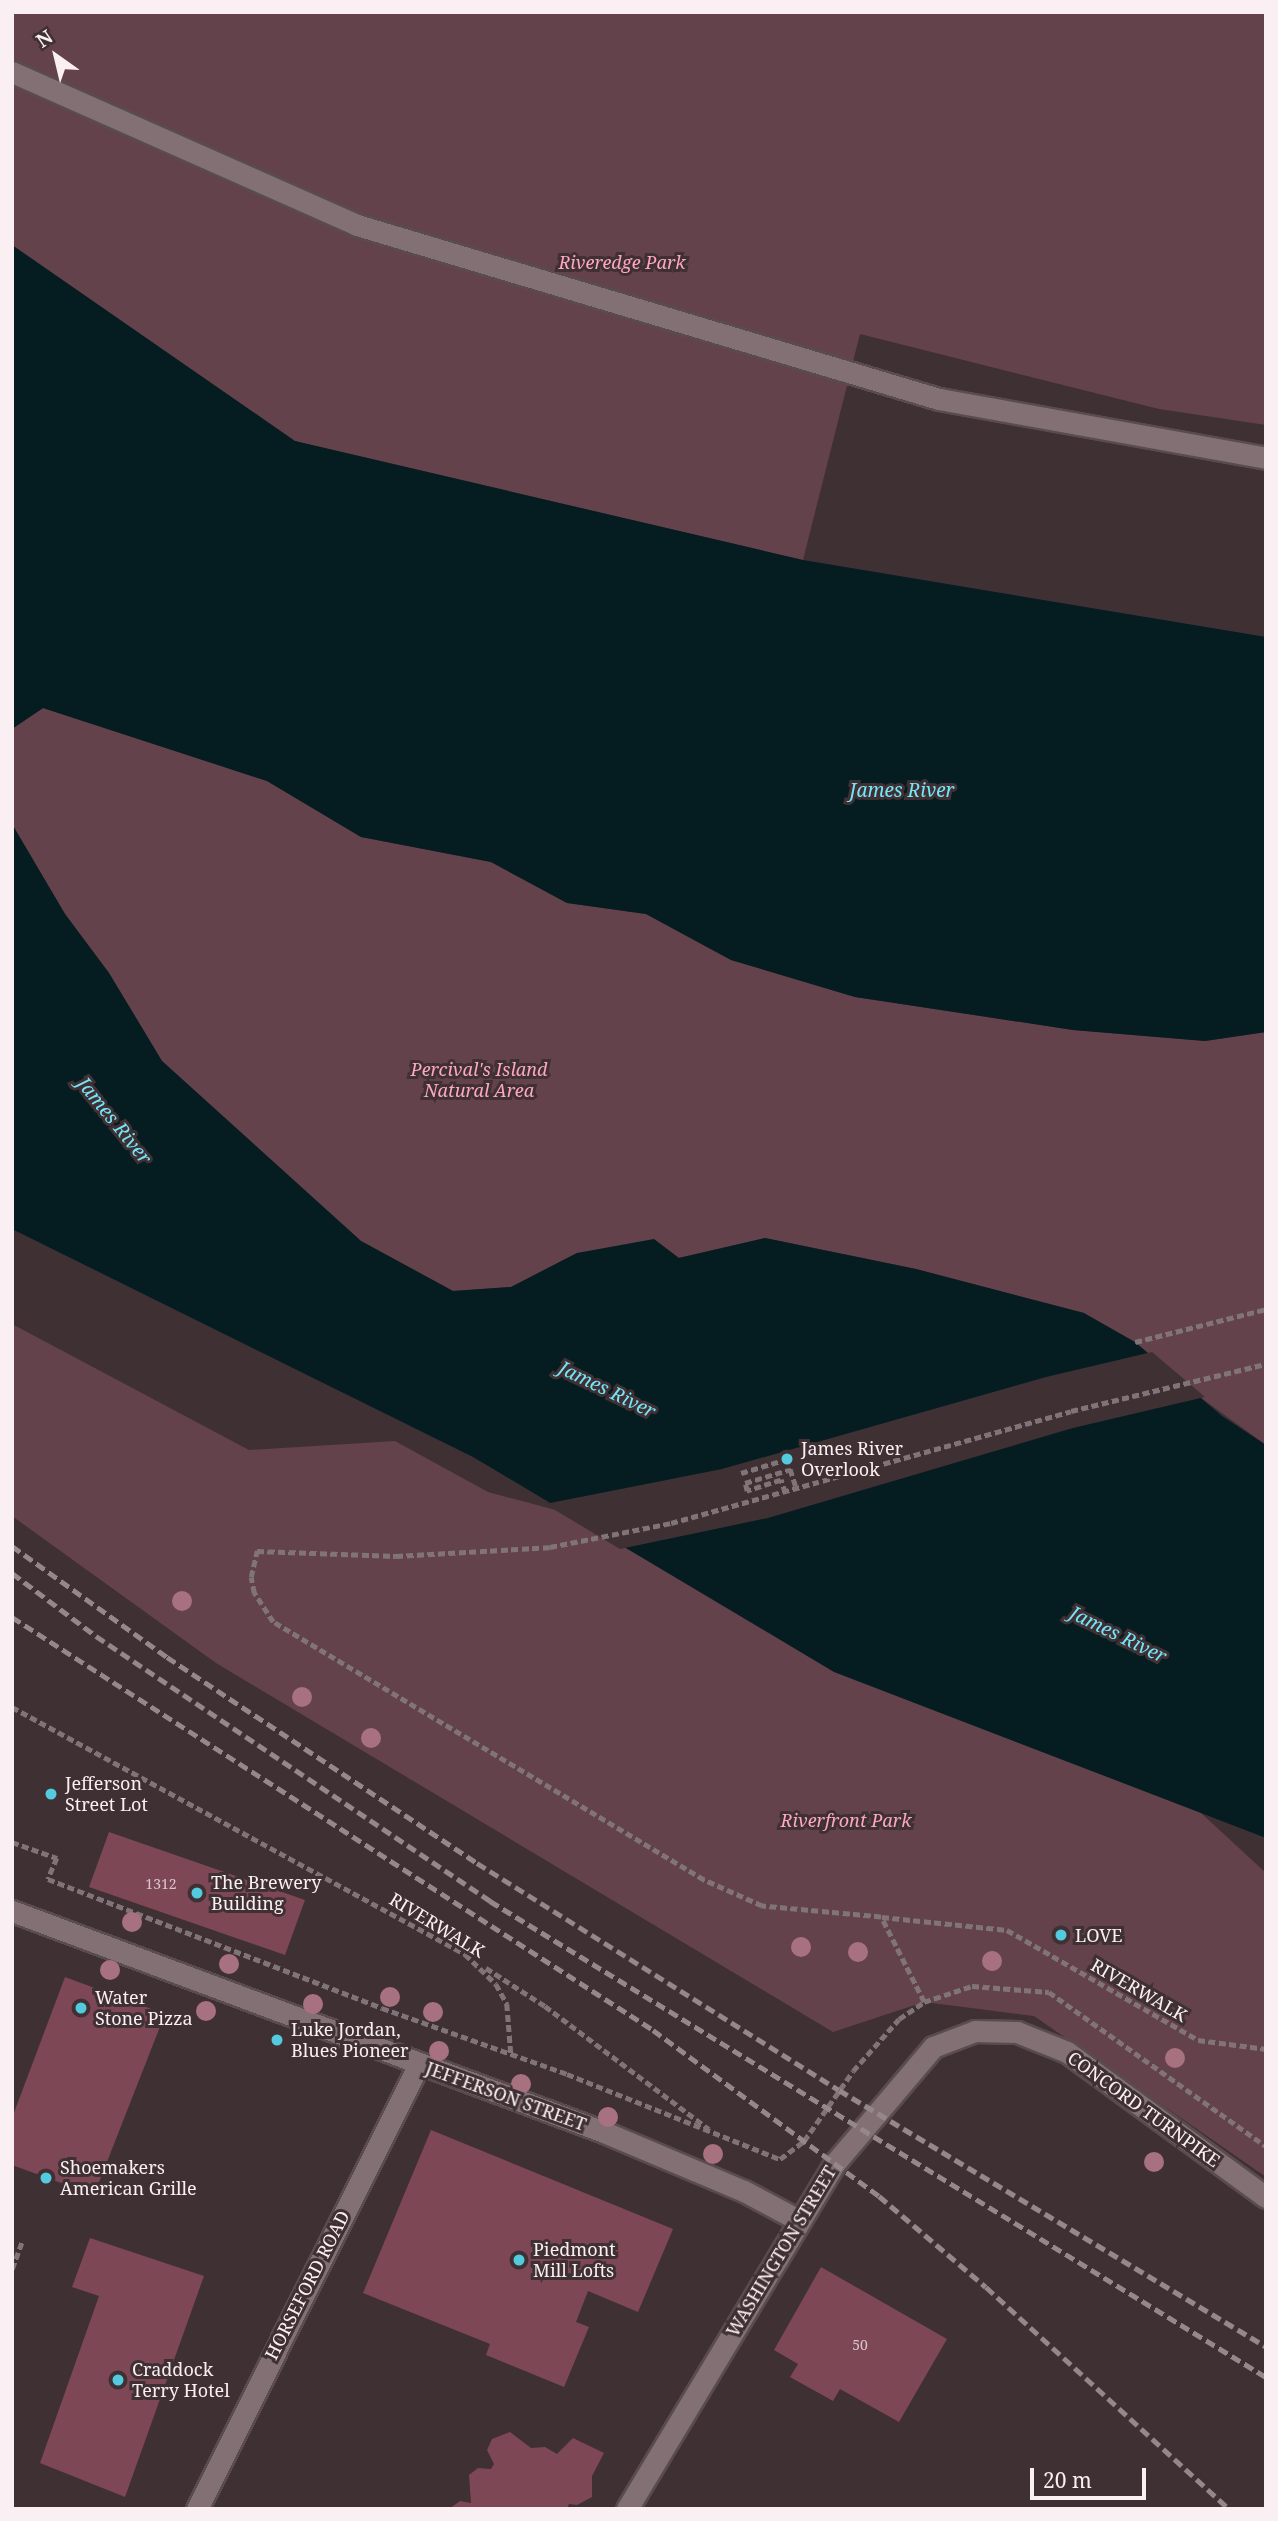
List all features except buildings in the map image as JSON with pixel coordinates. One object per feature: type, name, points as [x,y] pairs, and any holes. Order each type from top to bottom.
[{"type":"street","points":[[12,72],[357,225],[939,400],[1266,458]]},
{"type":"street","name":"JEFFERSON STREET","points":[[12,1912],[616,2137],[744,2191],[798,2220]]},
{"type":"street","name":"CONCORD TURNPIKE","points":[[975,2031],[1017,2032],[1067,2052],[1266,2197]]},
{"type":"street","name":"WASHINGTON STREET","points":[[628,2509],[798,2220],[835,2163],[898,2084],[933,2047],[975,2031]]},
{"type":"street","name":"HORSEFORD ROAD","points":[[197,2509],[419,2063]]},
{"type":"path","points":[[1135,1342],[1266,1309]]},
{"type":"path","points":[[791,1469],[745,1483],[747,1490],[781,1480],[785,1493],[1071,1410],[1266,1364]]},
{"type":"path","points":[[741,1473],[787,1459],[797,1490]]},
{"type":"path","name":"RIVERWALK","points":[[785,1493],[671,1523],[550,1547],[396,1556],[257,1551],[251,1577],[254,1593],[273,1622],[648,1850],[762,1906],[1007,1930],[1198,2040],[1266,2049]]},
{"type":"path","name":"RIVERWALK","points":[[12,1707],[233,1824],[479,1964],[507,2004],[510,2054]]},
{"type":"path","points":[[12,1842],[57,1857],[48,1879],[780,2159],[804,2141],[853,2071],[899,2019],[924,2002],[881,1917]]},
{"type":"path","points":[[479,1964],[545,2006],[713,2132]]},
{"type":"path","points":[[12,2269],[22,2242]]},
{"type":"green space","name":"Riveredge Park","points":[[12,12],[1266,12],[1266,425],[1159,409],[860,334],[803,560],[294,441],[12,245]]},
{"type":"green space","name":"Percival's Island Natural Area","points":[[43,708],[267,781],[361,837],[491,862],[567,903],[646,914],[731,960],[855,997],[1073,1030],[1205,1041],[1266,1032],[1266,1445],[1084,1313],[916,1269],[765,1238],[678,1258],[577,1253],[511,1287],[453,1291],[361,1241],[162,1061],[109,973],[65,914],[12,824],[12,729]]},
{"type":"green space","name":"Riverfront Park","points":[[12,1324],[249,1450],[395,1441],[488,1492],[795,1574],[1098,1718],[1266,1873],[1266,2177],[1034,2016],[924,2002],[833,2032],[216,1663],[12,1516]]},
{"type":"water","name":"James River","points":[[12,245],[295,441],[803,560],[1266,637],[1266,1032],[1205,1041],[1073,1030],[855,997],[731,960],[646,914],[567,903],[491,862],[361,837],[267,781],[43,708],[12,729]]},
{"type":"water","name":"James River","points":[[12,824],[65,914],[109,973],[162,1061],[361,1241],[453,1291],[511,1287],[577,1253],[654,1239],[679,1258],[765,1238],[916,1269],[1084,1313],[1135,1342],[1222,1416],[1266,1445],[1266,1838],[834,1672],[473,1457],[12,1229]]},
{"type":"pier","points":[[1152,1352],[1205,1397],[1073,1428],[768,1518],[620,1549],[545,1504],[722,1469],[1046,1377]]},
{"type":"railway","points":[[12,1546],[167,1657],[477,1863],[839,2090],[1266,2347]]},
{"type":"railway","points":[[12,1573],[96,1636],[490,1901],[1266,2377]]},
{"type":"railway","points":[[12,1617],[653,2030],[879,2196],[986,2287],[1229,2509]]},
{"type":"place","name":"James River Overlook","points":[[787,1459]]},
{"type":"place","name":"Jefferson Street Lot","points":[[51,1794]]},
{"type":"place","name":"The Brewery Building","points":[[197,1893]]},
{"type":"place","name":"LOVE","points":[[1061,1935]]},
{"type":"place","name":"Water Stone Pizza","points":[[81,2008]]},
{"type":"place","name":"Luke Jordan, Blues Pioneer","points":[[277,2040]]},
{"type":"place","name":"Shoemakers American Grille","points":[[46,2178]]},
{"type":"place","name":"Piedmont Mill Lofts","points":[[519,2260]]},
{"type":"place","name":"Craddock Terry Hotel","points":[[118,2380]]}]
